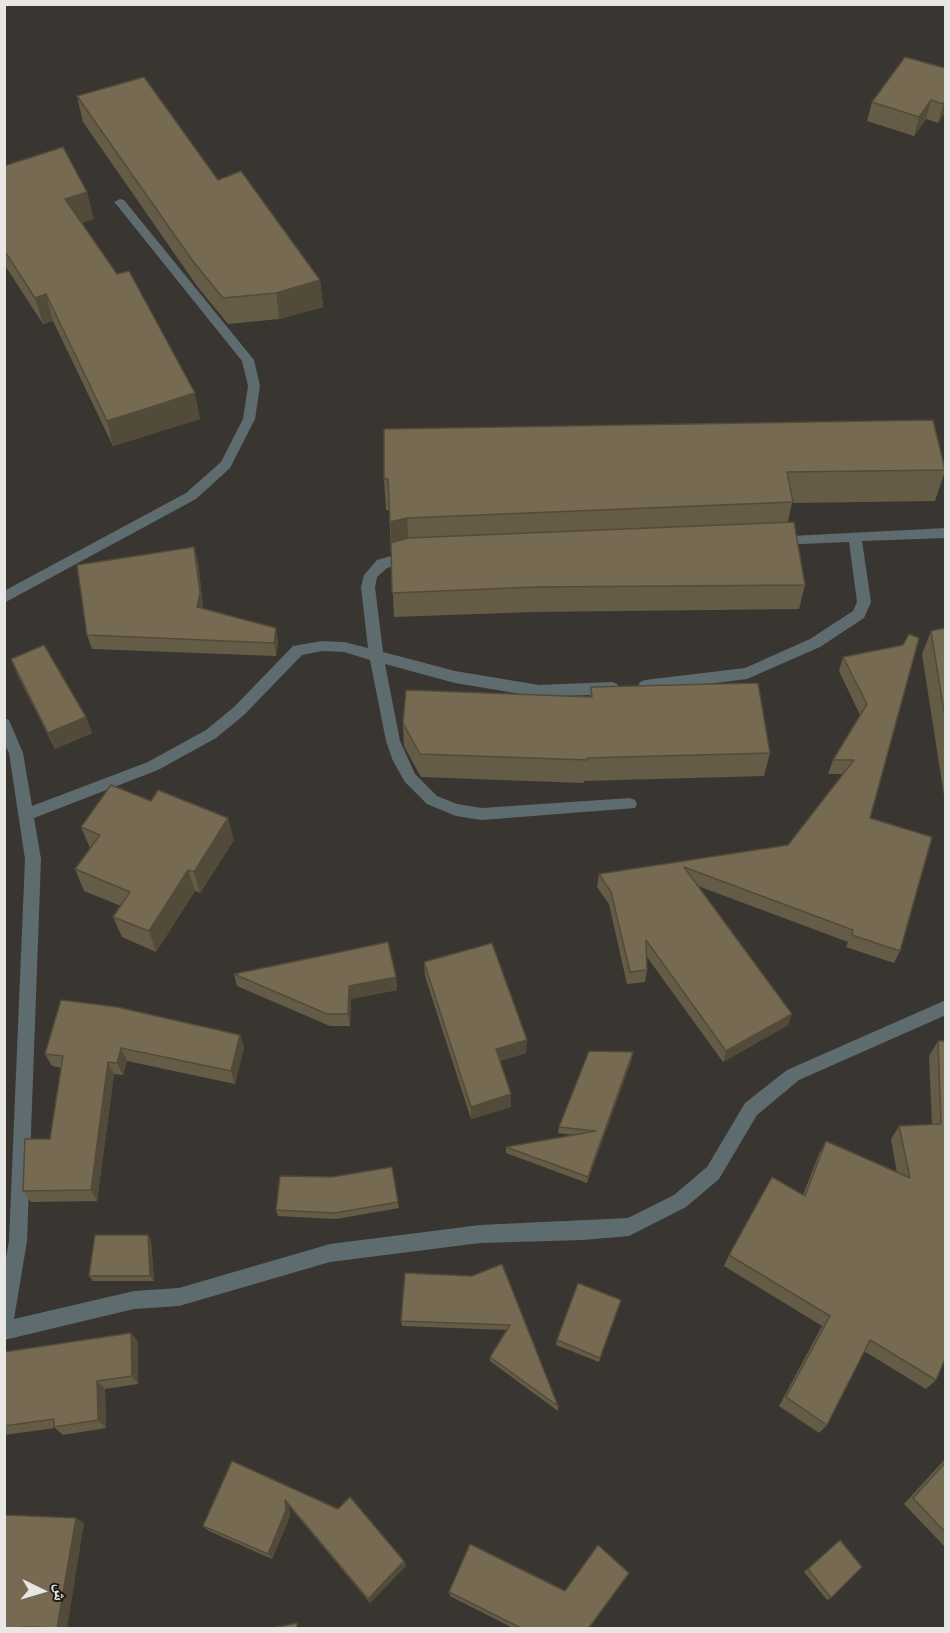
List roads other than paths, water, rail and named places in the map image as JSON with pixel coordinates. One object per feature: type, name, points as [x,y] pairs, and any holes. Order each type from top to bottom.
[{"type":"street","points":[[4,598],[191,496],[226,465],[249,419],[254,386],[248,360],[120,202]]},
{"type":"street","points":[[761,541],[945,533]]},
{"type":"street","points":[[26,815],[153,765],[211,734],[239,711],[298,650],[322,646],[344,647],[455,677],[539,690],[661,686],[747,673],[815,643],[860,614],[864,602],[855,537]]},
{"type":"street","points":[[421,555],[390,560],[375,569],[368,588],[376,656],[393,741],[400,761],[410,778],[432,800],[456,810],[482,814],[630,804]]},
{"type":"street","points":[[4,723],[16,753],[33,859],[18,1241],[4,1326]]},
{"type":"street","points":[[4,1331],[134,1300],[179,1297],[330,1253],[480,1234],[583,1231],[629,1227],[680,1201],[712,1173],[751,1108],[793,1075],[945,1007]]}]
